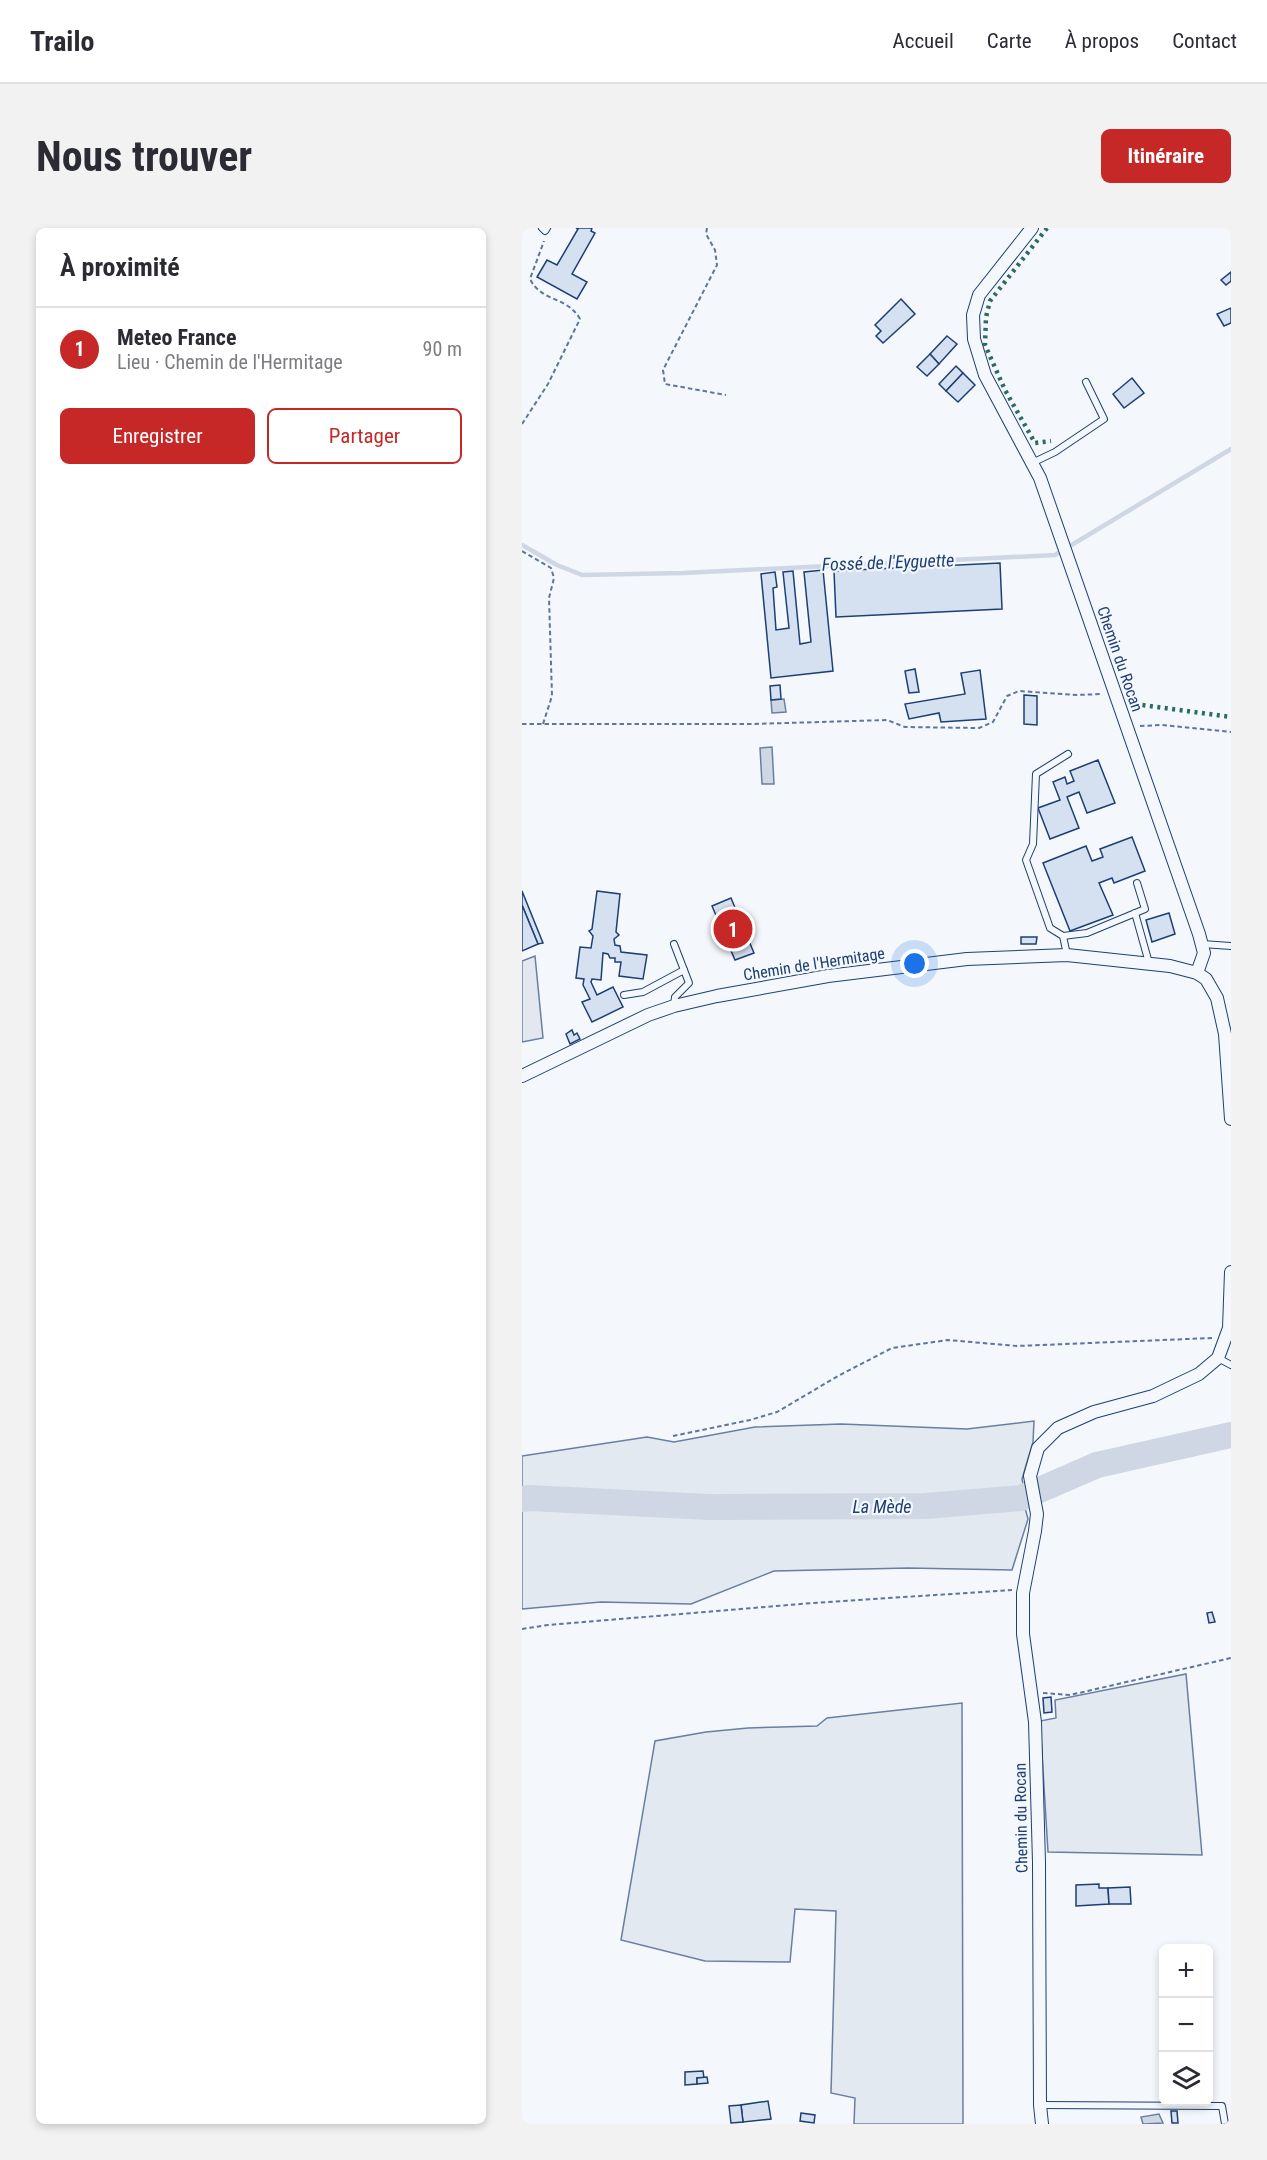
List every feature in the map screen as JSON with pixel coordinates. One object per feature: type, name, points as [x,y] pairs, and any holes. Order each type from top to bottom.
[{"type":"street","name":"Chemin du Rocan","points":[[1032,228],[979,295],[973,315],[974,339],[985,375],[1040,478],[1202,944],[1204,953],[1197,973]]},
{"type":"street","name":"Chemin de l'Hermitage","points":[[522,1076],[609,1033],[674,1006],[828,976],[967,959],[1067,955],[1149,963],[1197,973]]},
{"type":"street","points":[[1197,973],[1206,980],[1217,998],[1228,1034],[1231,1118]]},
{"type":"street","points":[[1218,1358],[1229,1328],[1231,1272]]},
{"type":"street","name":"Chemin du Rocan","points":[[1042,2124],[1035,1722],[1023,1634],[1023,1593],[1037,1514],[1030,1476],[1038,1448],[1058,1428],[1094,1412],[1153,1396],[1199,1374],[1218,1358]]},
{"type":"lane","points":[[1032,463],[1055,452],[1104,419],[1086,382]]},
{"type":"lane","points":[[1068,754],[1036,774],[1033,844],[1026,860],[1050,928],[1063,936],[1088,933],[1145,909],[1137,883]]},
{"type":"lane","points":[[1135,913],[1149,963]]},
{"type":"lane","points":[[1063,936],[1067,955]]},
{"type":"lane","points":[[674,944],[690,983],[675,997],[674,1006]]},
{"type":"lane","points":[[1202,944],[1231,945]]},
{"type":"lane","points":[[624,995],[643,992],[684,970]]},
{"type":"lane","points":[[1218,1358],[1231,1365]]},
{"type":"lane","points":[[1040,2105],[1222,2106],[1225,2124]]},
{"type":"path","points":[[707,228],[706,234],[715,250],[717,265],[663,370],[665,384],[726,395]]},
{"type":"path","points":[[522,424],[548,384],[580,319],[575,310],[569,306],[536,290],[530,279],[543,247],[545,229]]},
{"type":"path","points":[[522,551],[551,568],[554,578],[549,598],[552,696],[543,724]]},
{"type":"path","points":[[522,724],[753,724],[888,720],[905,727],[980,728],[993,722],[1007,696],[1019,691],[1077,695],[1114,694]]},
{"type":"path","points":[[1125,726],[1162,725],[1231,732]]},
{"type":"path","points":[[674,1436],[777,1412],[892,1348],[948,1340],[1017,1346],[1213,1338],[1226,1335]]},
{"type":"path","points":[[522,1629],[813,1603],[1009,1589],[1023,1593]]},
{"type":"path","points":[[1031,1692],[1070,1695],[1231,1658]]},
{"type":"shaded area","points":[[784,699],[786,712],[772,713],[771,700]]},
{"type":"shaded area","points":[[772,747],[774,784],[762,784],[760,748]]},
{"type":"shaded area","points":[[535,956],[543,1038],[522,1042],[522,961]]},
{"type":"shaded area","points":[[1034,1421],[1033,1442],[1022,1479],[1024,1489],[1014,1493],[917,1502],[704,1502],[522,1493],[522,1456],[647,1437],[674,1442],[755,1427],[841,1424],[967,1429]]},
{"type":"shaded area","points":[[522,1504],[713,1514],[929,1512],[1024,1504],[1028,1519],[1012,1570],[908,1568],[774,1571],[691,1604],[601,1602],[522,1609]]},
{"type":"shaded area","points":[[1186,1674],[1202,1855],[1048,1852],[1040,1721],[1056,1718],[1055,1700]]},
{"type":"shaded area","points":[[962,1703],[963,2124],[854,2124],[855,2098],[831,2093],[836,1911],[795,1909],[790,1962],[705,1961],[621,1940],[655,1741],[706,1732],[748,1728],[817,1726],[827,1718]]},
{"type":"shaded area","points":[[1159,2114],[1163,2123],[1143,2124],[1141,2117]]},
{"type":"building","points":[[576,228],[592,228],[591,231],[595,233],[572,274],[587,282],[577,299],[537,277],[547,260],[557,265],[578,229]]},
{"type":"building","points":[[1231,272],[1231,281],[1226,285],[1221,280]]},
{"type":"building","points":[[901,299],[915,314],[883,343],[876,336],[881,331],[875,325]]},
{"type":"building","points":[[1231,308],[1231,323],[1224,326],[1217,314]]},
{"type":"building","points":[[947,336],[957,344],[939,364],[930,354]]},
{"type":"building","points":[[930,354],[939,364],[927,376],[917,367]]},
{"type":"building","points":[[956,366],[963,373],[946,391],[939,384]]},
{"type":"building","points":[[963,373],[975,385],[958,402],[946,391]]},
{"type":"building","points":[[1132,378],[1144,393],[1124,408],[1113,394]]},
{"type":"building","points":[[1000,563],[1002,609],[836,617],[834,571]]},
{"type":"building","points":[[823,570],[833,671],[771,678],[761,574],[775,572],[777,587],[773,588],[776,630],[789,628],[783,572],[793,571],[800,644],[811,642],[804,572]]},
{"type":"building","points":[[915,669],[919,692],[909,693],[905,671]]},
{"type":"building","points":[[980,670],[986,719],[941,722],[939,713],[909,719],[905,704],[965,694],[961,673]]},
{"type":"building","points":[[780,685],[781,699],[771,700],[770,686]]},
{"type":"building","points":[[1024,695],[1037,696],[1037,725],[1024,724]]},
{"type":"building","points":[[1098,760],[1115,803],[1087,813],[1079,792],[1067,797],[1079,828],[1050,839],[1038,808],[1060,800],[1053,782],[1065,777],[1067,784],[1074,781],[1070,771]]},
{"type":"building","points":[[1132,837],[1145,871],[1114,883],[1112,878],[1099,883],[1113,915],[1070,931],[1043,863],[1086,846],[1092,861],[1103,857],[1100,849]]},
{"type":"building","points":[[522,891],[543,943],[538,944],[522,905]]},
{"type":"building","points":[[597,891],[620,894],[616,932],[619,935],[614,939],[615,945],[620,946],[621,952],[647,955],[643,979],[619,976],[621,962],[615,962],[615,958],[610,958],[608,954],[603,953],[601,980],[592,979],[591,982],[597,995],[613,987],[623,1007],[592,1022],[582,1002],[590,999],[583,985],[584,979],[576,978],[580,947],[591,948],[593,936],[589,931],[592,929]]},
{"type":"building","points":[[731,898],[754,953],[735,960],[712,906]]},
{"type":"building","points":[[522,905],[538,944],[522,951]]},
{"type":"building","points":[[1169,913],[1175,934],[1152,942],[1146,920]]},
{"type":"building","points":[[1021,937],[1037,937],[1036,944],[1021,944]]},
{"type":"building","points":[[572,1030],[574,1035],[577,1033],[580,1039],[570,1044],[566,1034]]},
{"type":"building","points":[[1212,1612],[1215,1622],[1209,1623],[1207,1613]]},
{"type":"building","points":[[1051,1697],[1052,1712],[1044,1713],[1043,1698]]},
{"type":"building","points":[[1099,1884],[1099,1888],[1108,1888],[1109,1904],[1076,1906],[1076,1885]]},
{"type":"building","points":[[1130,1887],[1131,1904],[1109,1904],[1108,1888]]},
{"type":"building","points":[[703,2071],[704,2078],[697,2078],[697,2084],[685,2085],[685,2072]]},
{"type":"building","points":[[707,2077],[708,2083],[697,2084],[697,2078]]},
{"type":"building","points":[[768,2101],[771,2119],[743,2122],[741,2105]]},
{"type":"building","points":[[741,2105],[743,2122],[731,2123],[729,2106]]},
{"type":"building","points":[[1171,2111],[1177,2111],[1178,2123],[1172,2123]]},
{"type":"building","points":[[801,2113],[815,2115],[814,2123],[800,2121]]},
{"type":"waterway","name":"Fossé de l'Eyguette","points":[[522,545],[557,565],[582,575],[683,573],[1055,555],[1231,449]]},
{"type":"waterway","name":"La Mède","points":[[522,1499],[709,1507],[926,1506],[1021,1498],[1097,1465],[1231,1435]]},
{"type":"hedge","points":[[1047,228],[990,301],[986,317],[985,345],[1005,390],[1035,443],[1051,441]]},
{"type":"hedge","points":[[1135,704],[1231,717]]},
{"type":"place","name":"Meteo France","points":[[733,929]]}]
